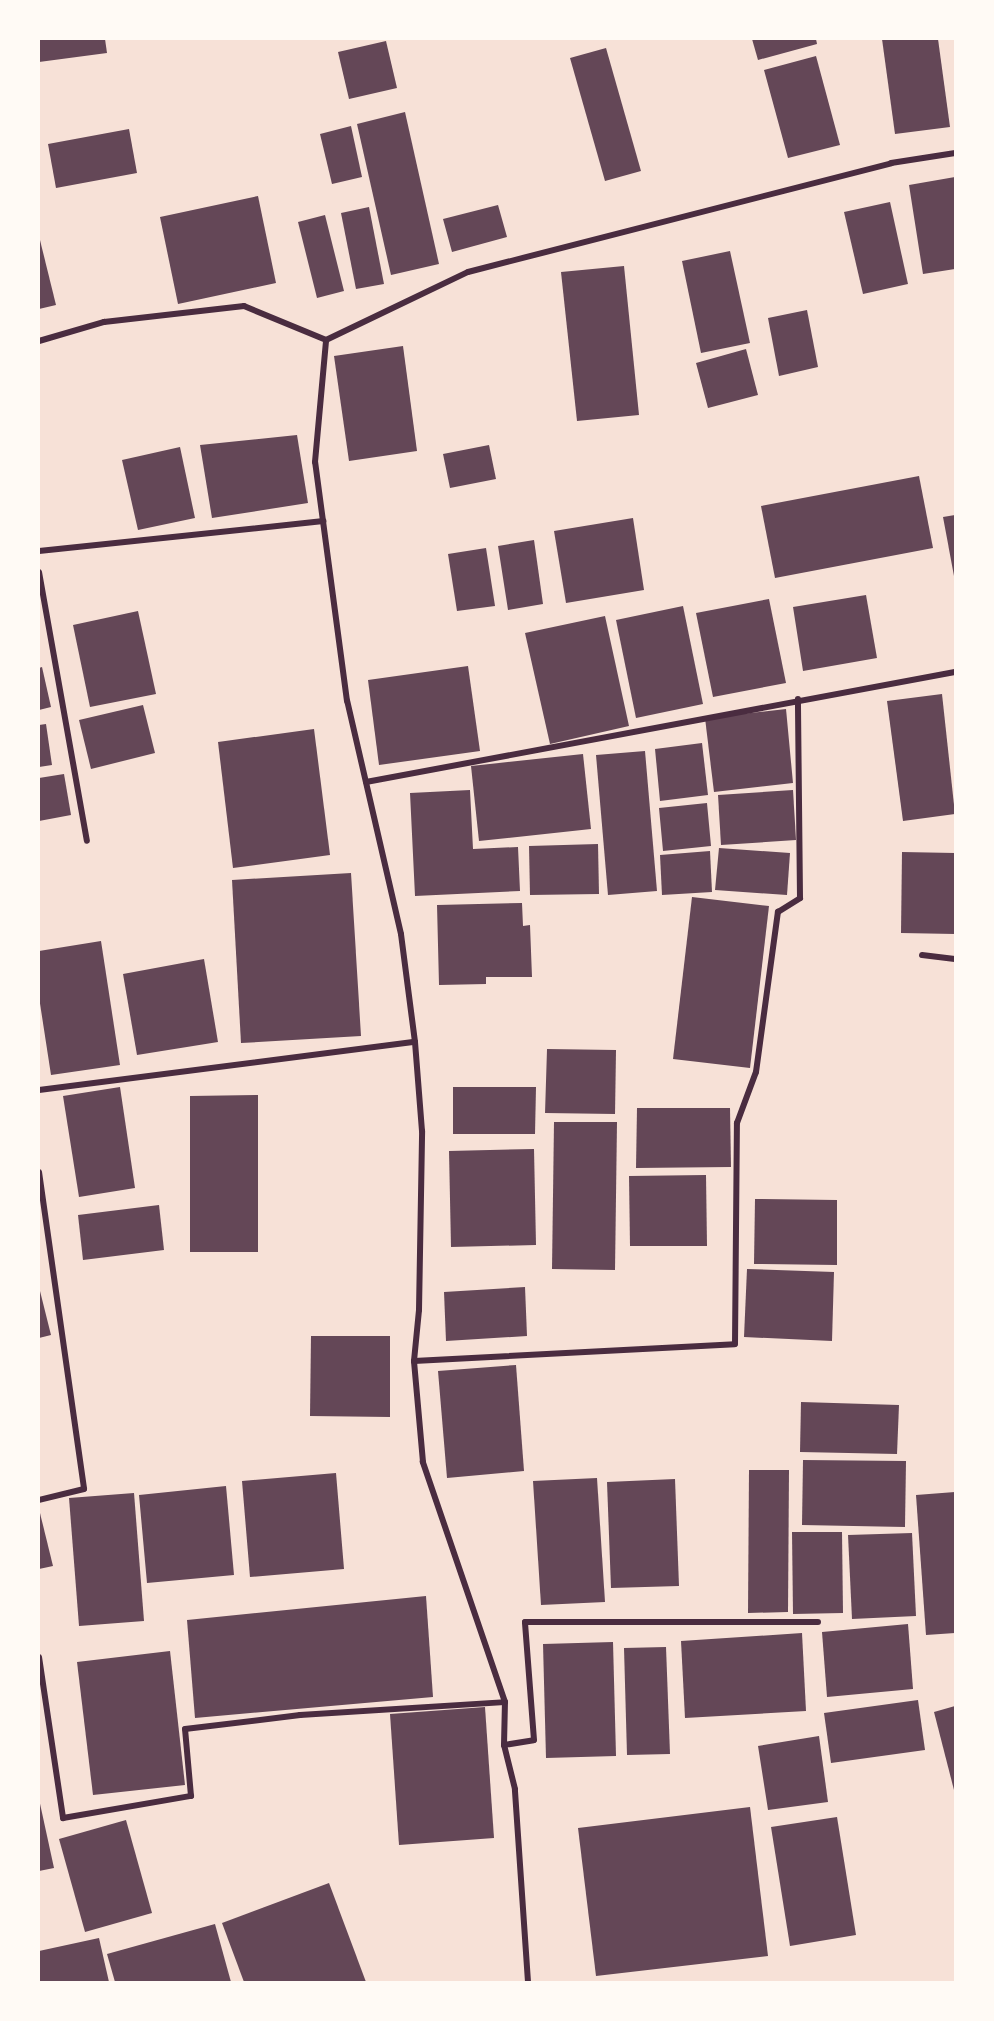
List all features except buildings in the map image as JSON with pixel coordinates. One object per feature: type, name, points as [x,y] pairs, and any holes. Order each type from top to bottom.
[{"type":"street","points":[[39,341],[104,322],[244,306],[326,340],[468,272],[891,163],[955,153]]},
{"type":"street","points":[[326,340],[315,462],[347,701],[401,934],[416,1042],[422,1131],[419,1310],[414,1361],[423,1462],[505,1702],[504,1745],[514,1789],[528,1982]]},
{"type":"street","points":[[39,551],[323,521]]},
{"type":"street","points":[[39,572],[87,841]]},
{"type":"street","points":[[366,782],[798,699],[955,672]]},
{"type":"street","points":[[414,1361],[735,1344],[737,1123],[756,1072],[778,912],[800,898],[798,699]]},
{"type":"street","points":[[922,954],[955,959]]},
{"type":"street","points":[[39,1090],[416,1042]]},
{"type":"street","points":[[39,1172],[84,1489],[39,1500]]},
{"type":"street","points":[[504,1745],[534,1740],[525,1622],[818,1622]]},
{"type":"street","points":[[39,1656],[63,1818],[191,1796],[185,1729],[300,1715],[505,1702]]}]
